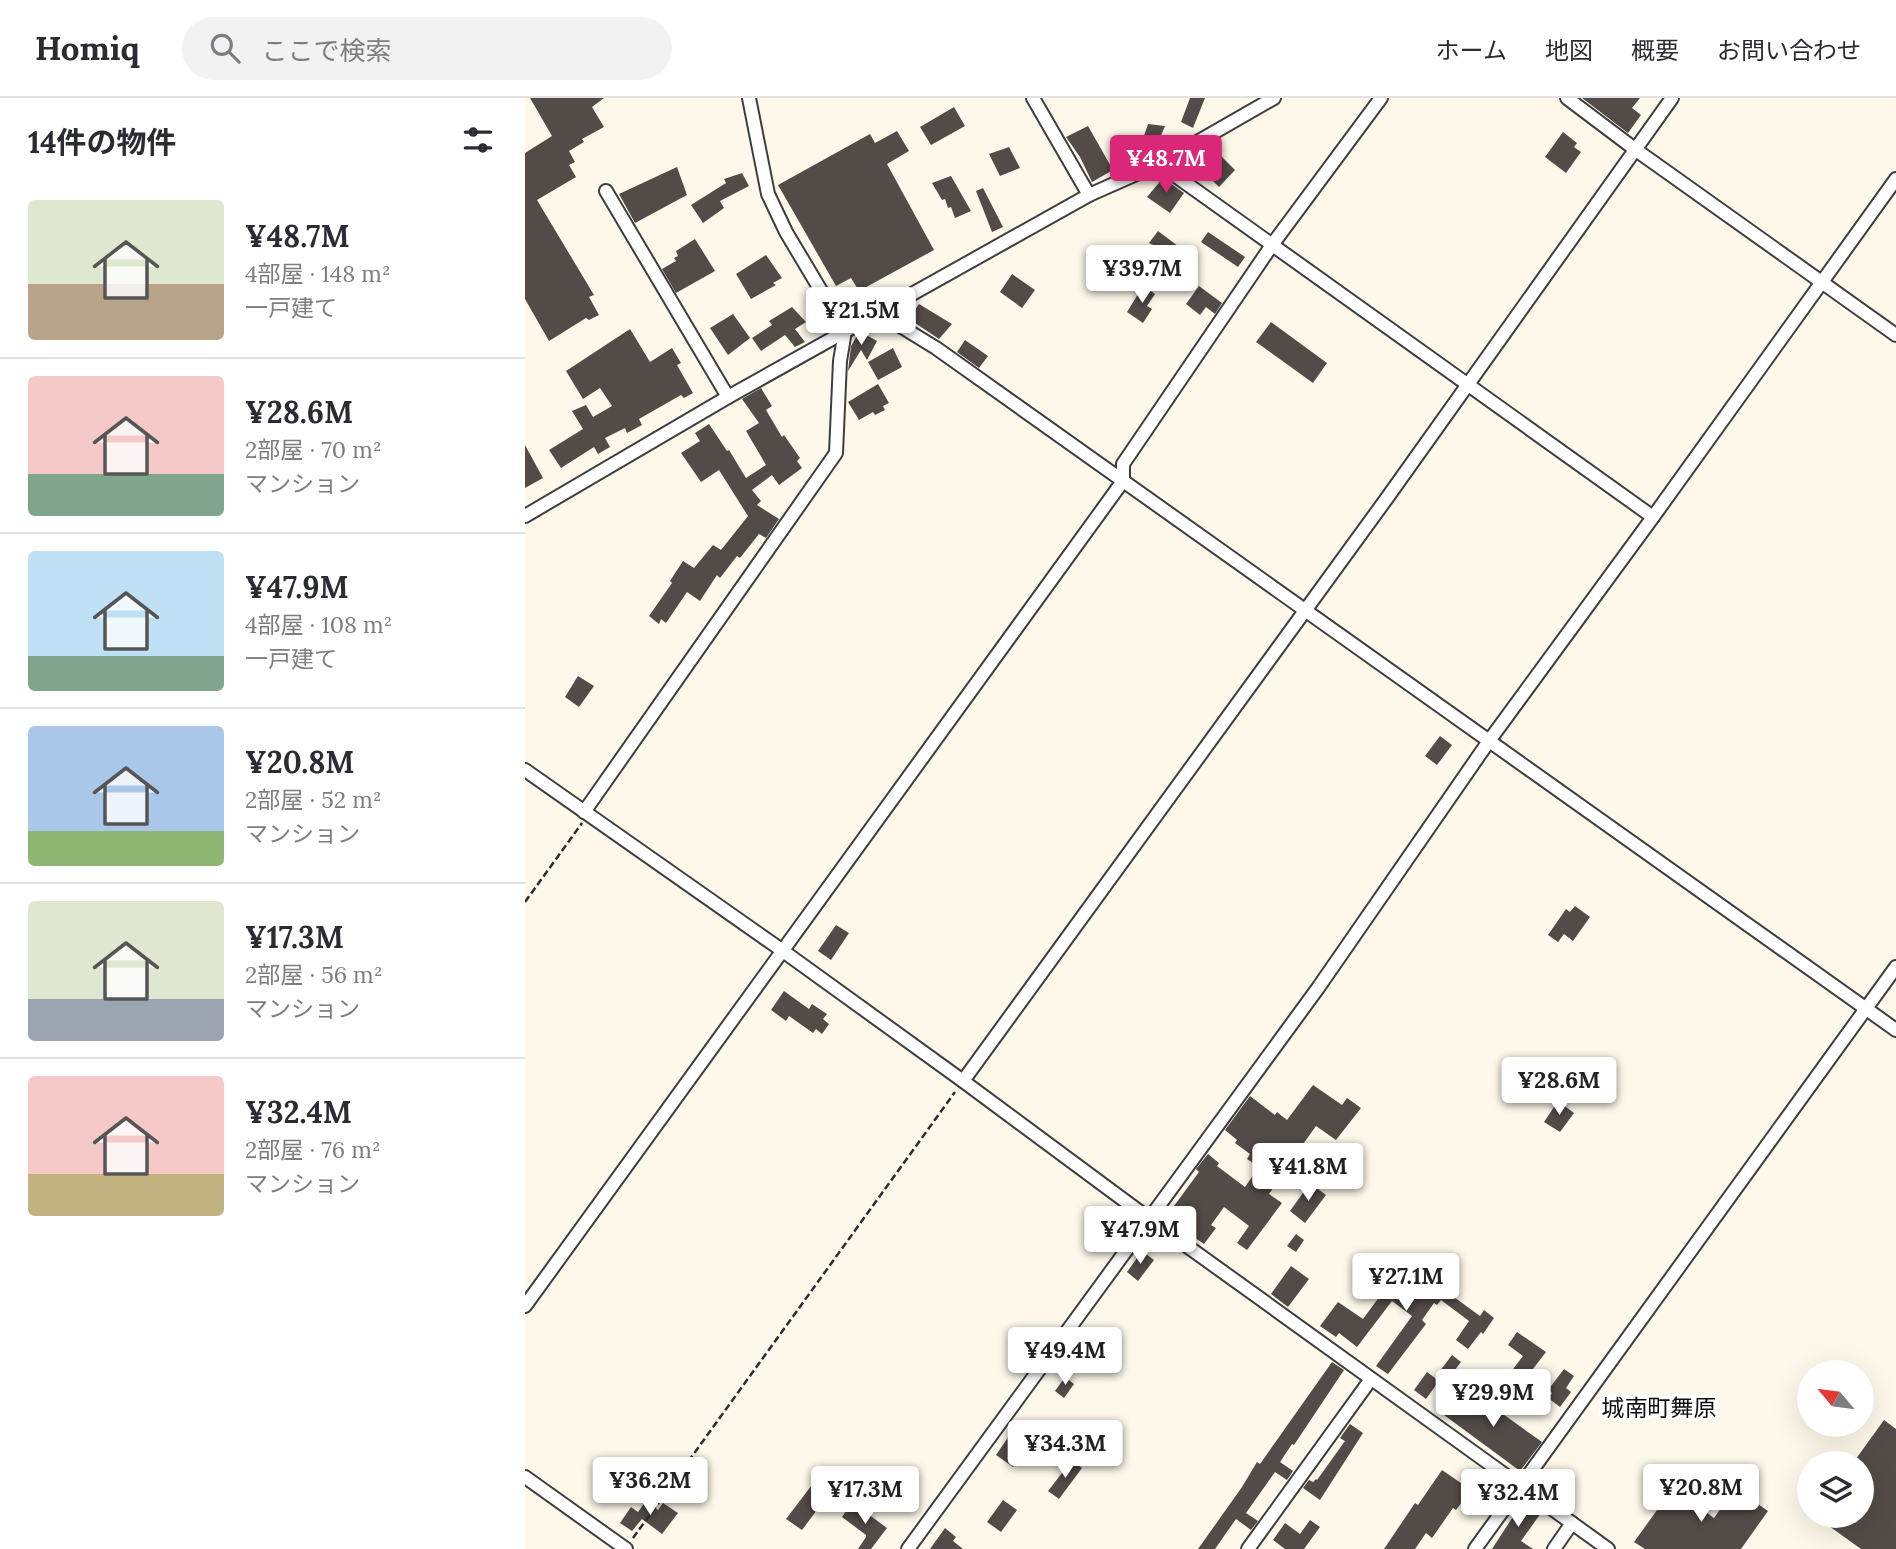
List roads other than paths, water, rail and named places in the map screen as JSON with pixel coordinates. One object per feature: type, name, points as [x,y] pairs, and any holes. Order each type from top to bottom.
[{"type":"street","points":[[586,814],[836,453],[845,331],[786,232],[768,194],[749,98]]},
{"type":"street","points":[[1033,98],[1089,195]]},
{"type":"street","points":[[525,516],[845,331],[1089,195],[1160,164],[1274,98]]},
{"type":"street","points":[[525,1306],[1123,481],[1123,464],[1272,245],[1381,98]]},
{"type":"street","points":[[1567,98],[1896,335]]},
{"type":"street","points":[[963,1081],[1387,498],[1672,98]]},
{"type":"street","points":[[1160,164],[1653,517]]},
{"type":"street","points":[[908,1549],[1318,988],[1489,741],[1896,179]]},
{"type":"street","points":[[606,191],[728,397]]},
{"type":"street","points":[[879,313],[936,348],[1896,1030]]},
{"type":"street","points":[[525,770],[783,951],[1608,1549]]},
{"type":"street","points":[[1475,1549],[1896,967]]},
{"type":"street","points":[[1248,1549],[1370,1379]]},
{"type":"street","points":[[525,1477],[625,1549]]},
{"type":"street","points":[[1554,1549],[1572,1523]]},
{"type":"district","name":"城南町舞原","points":[[1659,1407]]}]
